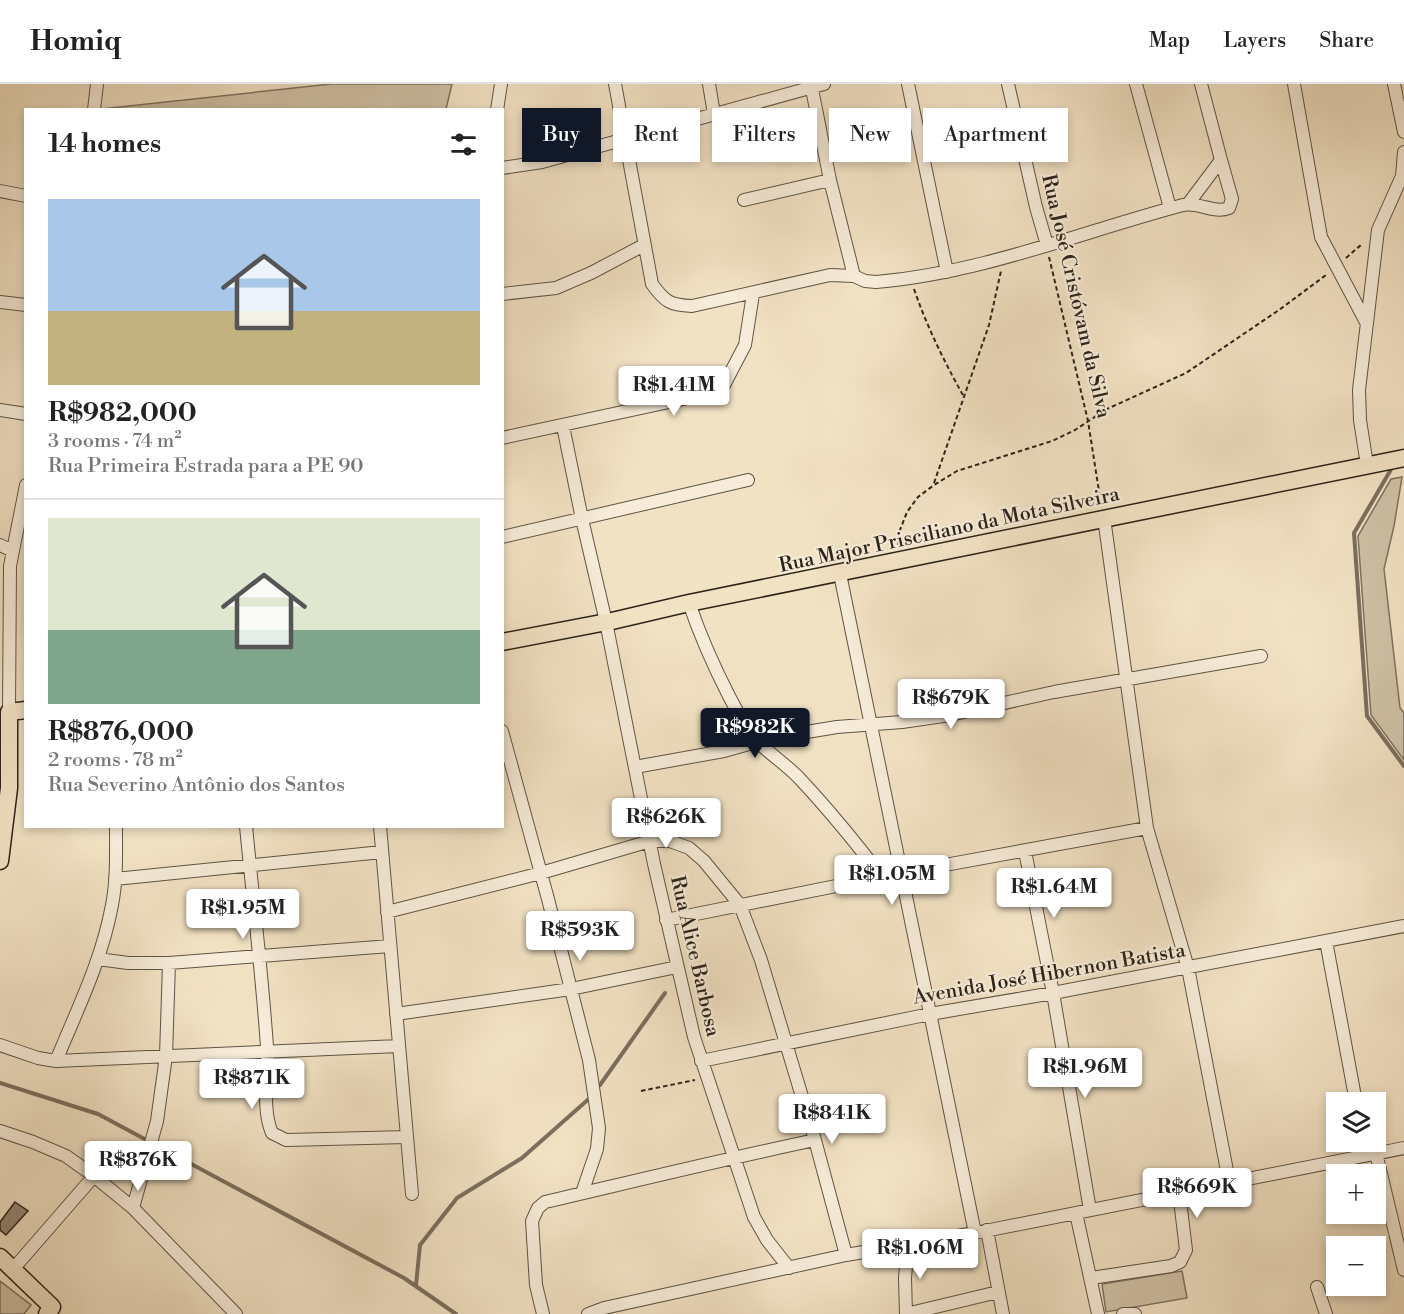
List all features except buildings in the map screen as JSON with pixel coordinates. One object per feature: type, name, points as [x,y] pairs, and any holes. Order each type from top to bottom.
[{"type":"main road","name":"Rua Major Prisciliano da Mota Silveira","points":[[504,642],[1404,458]]},
{"type":"main road","points":[[0,861],[17,711]]},
{"type":"main road","points":[[0,1257],[14,1268],[53,1312]]},
{"type":"street","points":[[94,108],[97,84]]},
{"type":"street","points":[[497,108],[501,84]]},
{"type":"street","points":[[615,84],[620,108]]},
{"type":"street","points":[[709,84],[713,108]]},
{"type":"street","points":[[735,108],[824,84]]},
{"type":"street","points":[[908,84],[947,272]]},
{"type":"street","name":"Rua José Cristóvam da Silva","points":[[1008,84],[1047,245]]},
{"type":"street","points":[[1136,84],[1170,208]]},
{"type":"street","points":[[630,162],[652,284],[663,300],[677,305],[692,306],[830,275],[854,276],[865,281],[876,282],[910,278],[1003,260],[1188,204],[1217,211],[1229,208],[1232,199],[1201,84]]},
{"type":"street","points":[[1294,84],[1321,237],[1368,325]]},
{"type":"street","points":[[1394,84],[1404,132]]},
{"type":"street","points":[[811,86],[830,180],[854,276]]},
{"type":"street","points":[[504,168],[542,162],[613,143]]},
{"type":"street","points":[[1374,463],[1360,420],[1359,390],[1378,230],[1402,176],[1404,152]]},
{"type":"street","points":[[1188,204],[1221,160]]},
{"type":"street","points":[[744,200],[830,180]]},
{"type":"street","points":[[0,191],[24,196]]},
{"type":"street","points":[[504,294],[556,288],[591,273],[644,245]]},
{"type":"street","points":[[504,438],[706,394],[724,385],[745,345],[753,294]]},
{"type":"street","points":[[0,303],[24,305]]},
{"type":"street","points":[[0,410],[24,414]]},
{"type":"street","name":"Rua Alice Barbosa","points":[[563,426],[606,622],[666,920],[701,1061],[754,1217],[767,1240],[789,1268]]},
{"type":"street","points":[[504,537],[748,480]]},
{"type":"street","points":[[17,711],[10,566],[24,495]]},
{"type":"street","points":[[1104,518],[1147,828],[1188,968],[1228,1181]]},
{"type":"street","points":[[0,545],[13,551]]},
{"type":"street","points":[[840,574],[930,1014],[981,1232],[1003,1314]]},
{"type":"street","points":[[689,603],[700,637],[720,678],[739,715],[758,742],[799,778],[850,835],[882,877]]},
{"type":"street","points":[[635,767],[837,727],[950,715],[1054,692],[1261,657]]},
{"type":"street","points":[[504,744],[507,764],[541,873],[589,1060],[599,1128],[597,1149],[582,1193]]},
{"type":"street","points":[[56,1062],[98,959],[113,904],[116,828]]},
{"type":"street","points":[[246,828],[260,956],[267,1051],[268,1124],[272,1134],[286,1140],[407,1137]]},
{"type":"street","points":[[380,828],[412,1194]]},
{"type":"street","points":[[666,920],[901,873],[1147,828]]},
{"type":"street","points":[[387,912],[541,873],[650,841],[670,841],[689,848],[704,861],[740,905],[769,981],[846,1255]]},
{"type":"street","points":[[1025,851],[1053,993],[1090,1210]]},
{"type":"street","points":[[115,879],[382,852]]},
{"type":"street","name":"Avenida José Hibernon Batista","points":[[701,1061],[930,1014],[1188,968],[1404,926]]},
{"type":"street","points":[[1326,941],[1354,1092]]},
{"type":"street","points":[[98,959],[128,963],[169,963],[390,946]]},
{"type":"street","points":[[133,1208],[156,1126],[166,1056],[169,963]]},
{"type":"street","points":[[396,1014],[572,989],[677,967]]},
{"type":"street","points":[[0,1045],[56,1062],[399,1046]]},
{"type":"street","points":[[0,1131],[66,1156],[94,1176],[133,1208],[236,1314]]},
{"type":"street","points":[[543,1314],[536,1285],[532,1221],[538,1208],[546,1202],[733,1157],[815,1140]]},
{"type":"street","points":[[588,1314],[604,1308],[846,1255],[981,1232],[1228,1181],[1404,1148]]},
{"type":"street","points":[[1371,1154],[1404,1270]]},
{"type":"street","points":[[14,1268],[94,1176]]},
{"type":"street","points":[[1090,1278],[1171,1266],[1180,1262],[1186,1250],[1179,1192]]},
{"type":"street","points":[[1076,1213],[1098,1314]]},
{"type":"street","points":[[908,1244],[905,1278],[906,1314],[998,1292]]},
{"type":"street","points":[[1317,1287],[1326,1314]]},
{"type":"street","points":[[1123,1314],[1135,1314]]},
{"type":"path","points":[[897,562],[898,535],[907,512],[918,497],[934,485],[957,471],[1052,441],[1116,404],[1186,373],[1279,310],[1337,266],[1378,230]]},
{"type":"path","name":"Rua José Cristóvam da Silva","points":[[1047,245],[1088,421],[1104,518]]},
{"type":"path","points":[[934,485],[989,325],[1003,260]]},
{"type":"path","points":[[910,278],[948,369],[964,397]]},
{"type":"path","points":[[641,1091],[707,1078]]},
{"type":"shaded area","points":[[331,84],[452,84],[446,108],[110,108]]},
{"type":"shaded area","points":[[1402,477],[1384,569],[1400,708],[1404,713],[1404,760],[1371,715],[1358,536],[1391,479]]},
{"type":"shaded area","points":[[1182,1271],[1187,1298],[1106,1312],[1102,1284]]},
{"type":"shaded area","points":[[0,1281],[31,1305],[24,1314],[0,1314]]},
{"type":"waterway","points":[[1393,466],[1354,533],[1367,716],[1404,766]]},
{"type":"waterway","points":[[600,1085],[665,993]]},
{"type":"waterway","points":[[0,1083],[98,1114],[404,1278],[456,1314]]},
{"type":"waterway","points":[[416,1285],[420,1245],[457,1198],[522,1158],[591,1097]]}]
